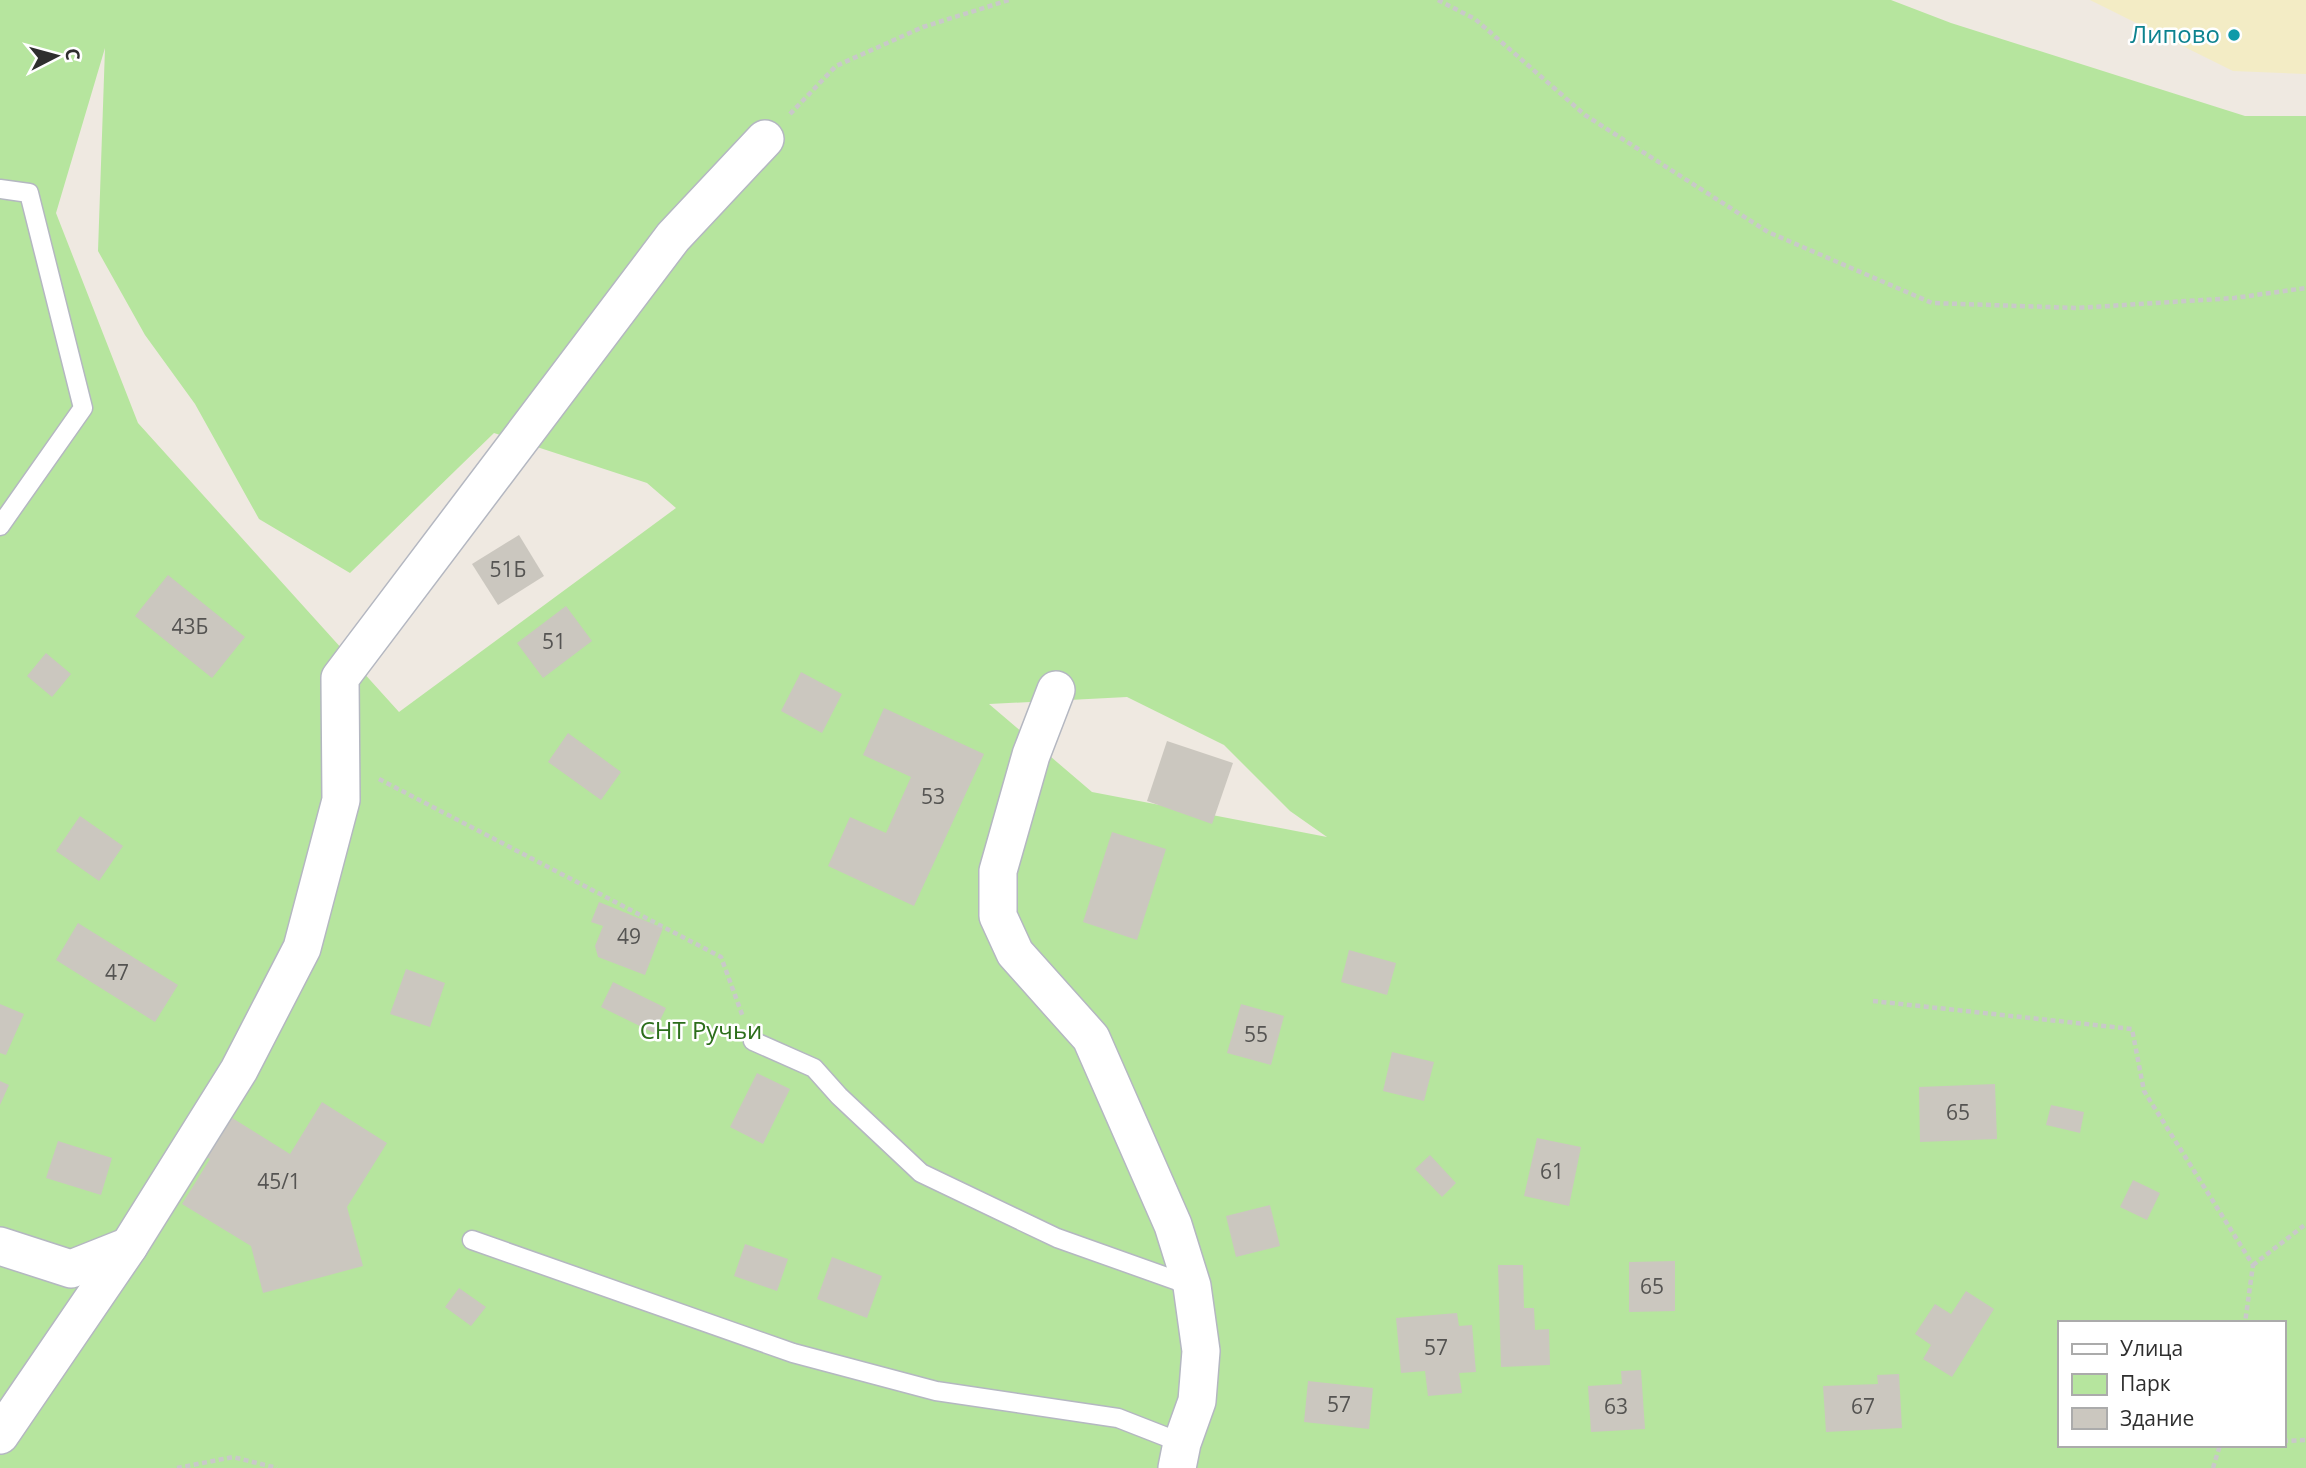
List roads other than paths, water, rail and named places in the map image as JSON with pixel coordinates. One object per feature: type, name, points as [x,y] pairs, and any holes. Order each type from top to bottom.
[{"type":"street","points":[[0,1435],[129,1246],[239,1070],[302,948],[341,800],[340,678],[673,237],[765,139]]},
{"type":"street","points":[[1056,690],[1031,755],[998,871],[998,916],[1015,953],[1091,1038],[1173,1224],[1192,1286],[1202,1351],[1197,1401],[1180,1455]]},
{"type":"street","points":[[0,1246],[71,1269],[129,1246]]},
{"type":"lane","points":[[0,189],[29,193],[83,408],[0,526]]},
{"type":"lane","points":[[753,1041],[814,1068],[839,1096],[921,1172],[1057,1238],[1192,1286]]},
{"type":"lane","points":[[472,1240],[793,1353],[936,1391],[1118,1418],[1180,1455]]},
{"type":"place","name":"Липово","points":[[2234,35]]},
{"type":"park label","name":"СНТ Ручьи","points":[[701,1031]]}]
